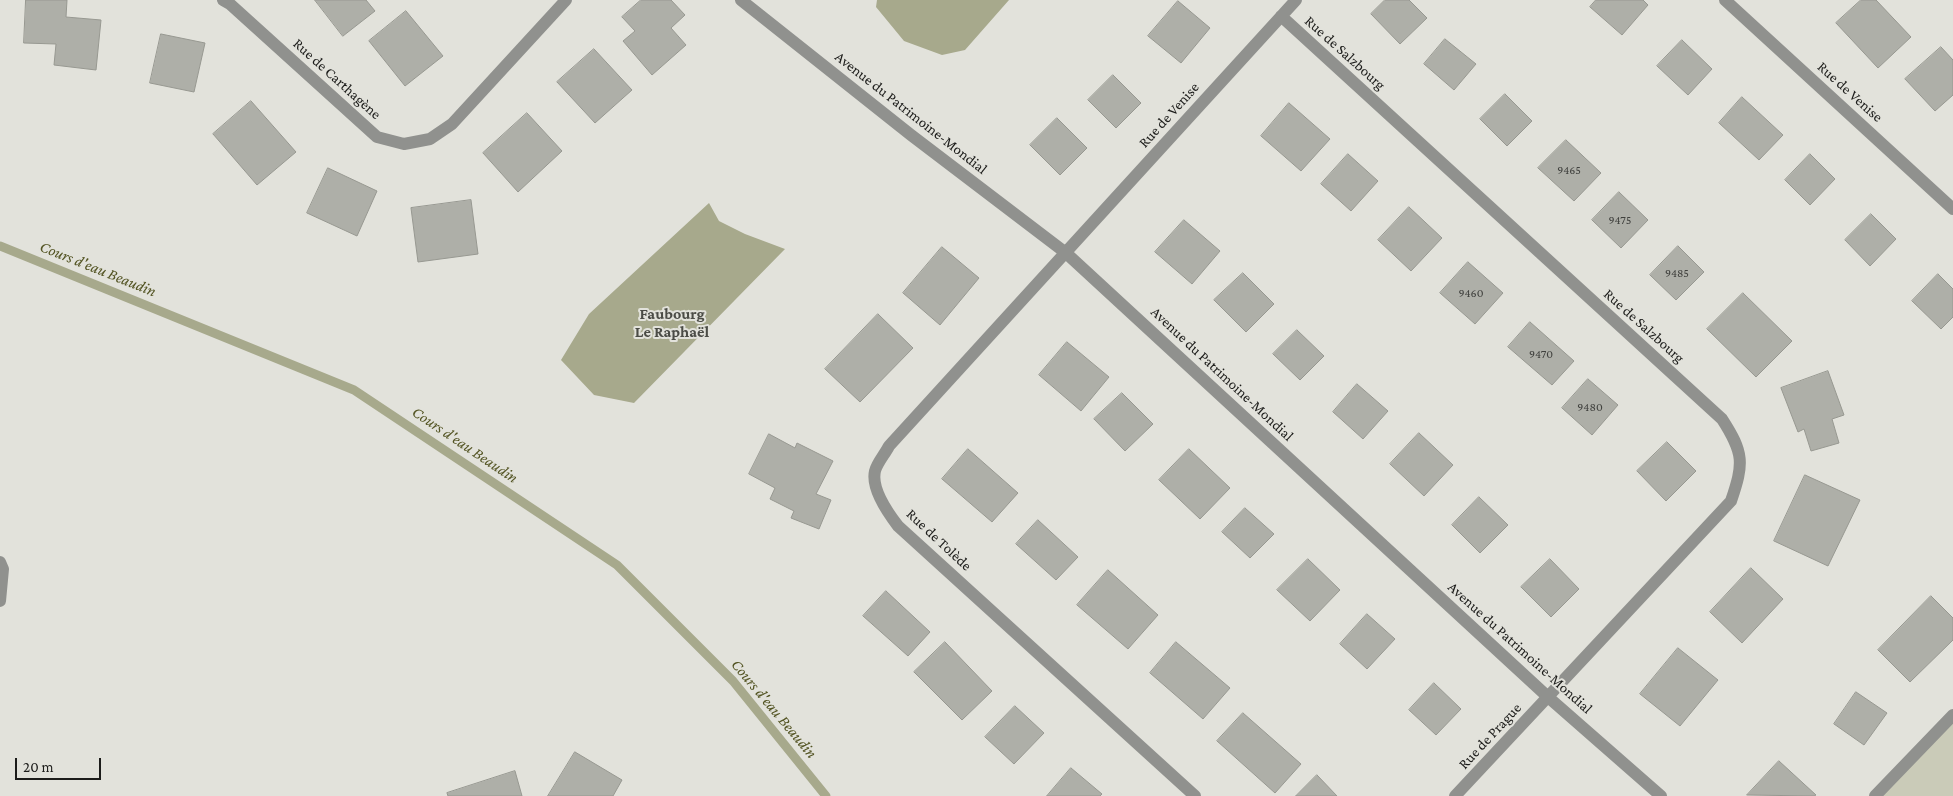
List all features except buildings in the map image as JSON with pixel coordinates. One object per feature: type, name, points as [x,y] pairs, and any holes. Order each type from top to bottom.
[{"type":"street","name":"Rue de Carthagène","points":[[223,0],[230,4],[376,137],[404,144],[430,139],[452,124],[566,0]]},
{"type":"street","name":"Avenue du Patrimoine-Mondial","points":[[741,0],[895,123],[1066,253],[1548,698],[1661,796]]},
{"type":"street","name":"Rue de Venise","points":[[1066,253],[1296,0]]},
{"type":"street","name":"Rue de Venise","points":[[1725,0],[1953,209]]},
{"type":"street","name":"Rue de Salzbourg","points":[[1281,16],[1722,419],[1733,435],[1740,452],[1740,475],[1731,501],[1548,698]]},
{"type":"street","name":"Rue de Tolède","points":[[1066,253],[889,446],[875,472],[877,488],[884,508],[898,526],[1195,796]]},
{"type":"street","points":[[0,562],[3,569],[0,601]]},
{"type":"street","name":"Rue de Prague","points":[[1455,796],[1548,698]]},
{"type":"street","points":[[1875,796],[1953,715]]},
{"type":"shaded area","points":[[877,0],[1009,0],[965,50],[942,55],[904,41],[876,7]]},
{"type":"shaded area","points":[[709,203],[719,221],[745,234],[785,249],[634,403],[594,395],[561,360],[589,314]]},
{"type":"shaded area","points":[[1953,715],[1953,796],[1875,796]]},
{"type":"waterway","name":"Cours d'eau Beaudin","points":[[0,246],[354,390],[617,565],[733,681],[826,796]]},
{"type":"district","name":"Faubourg Le Raphaël","points":[[672,323]]}]
